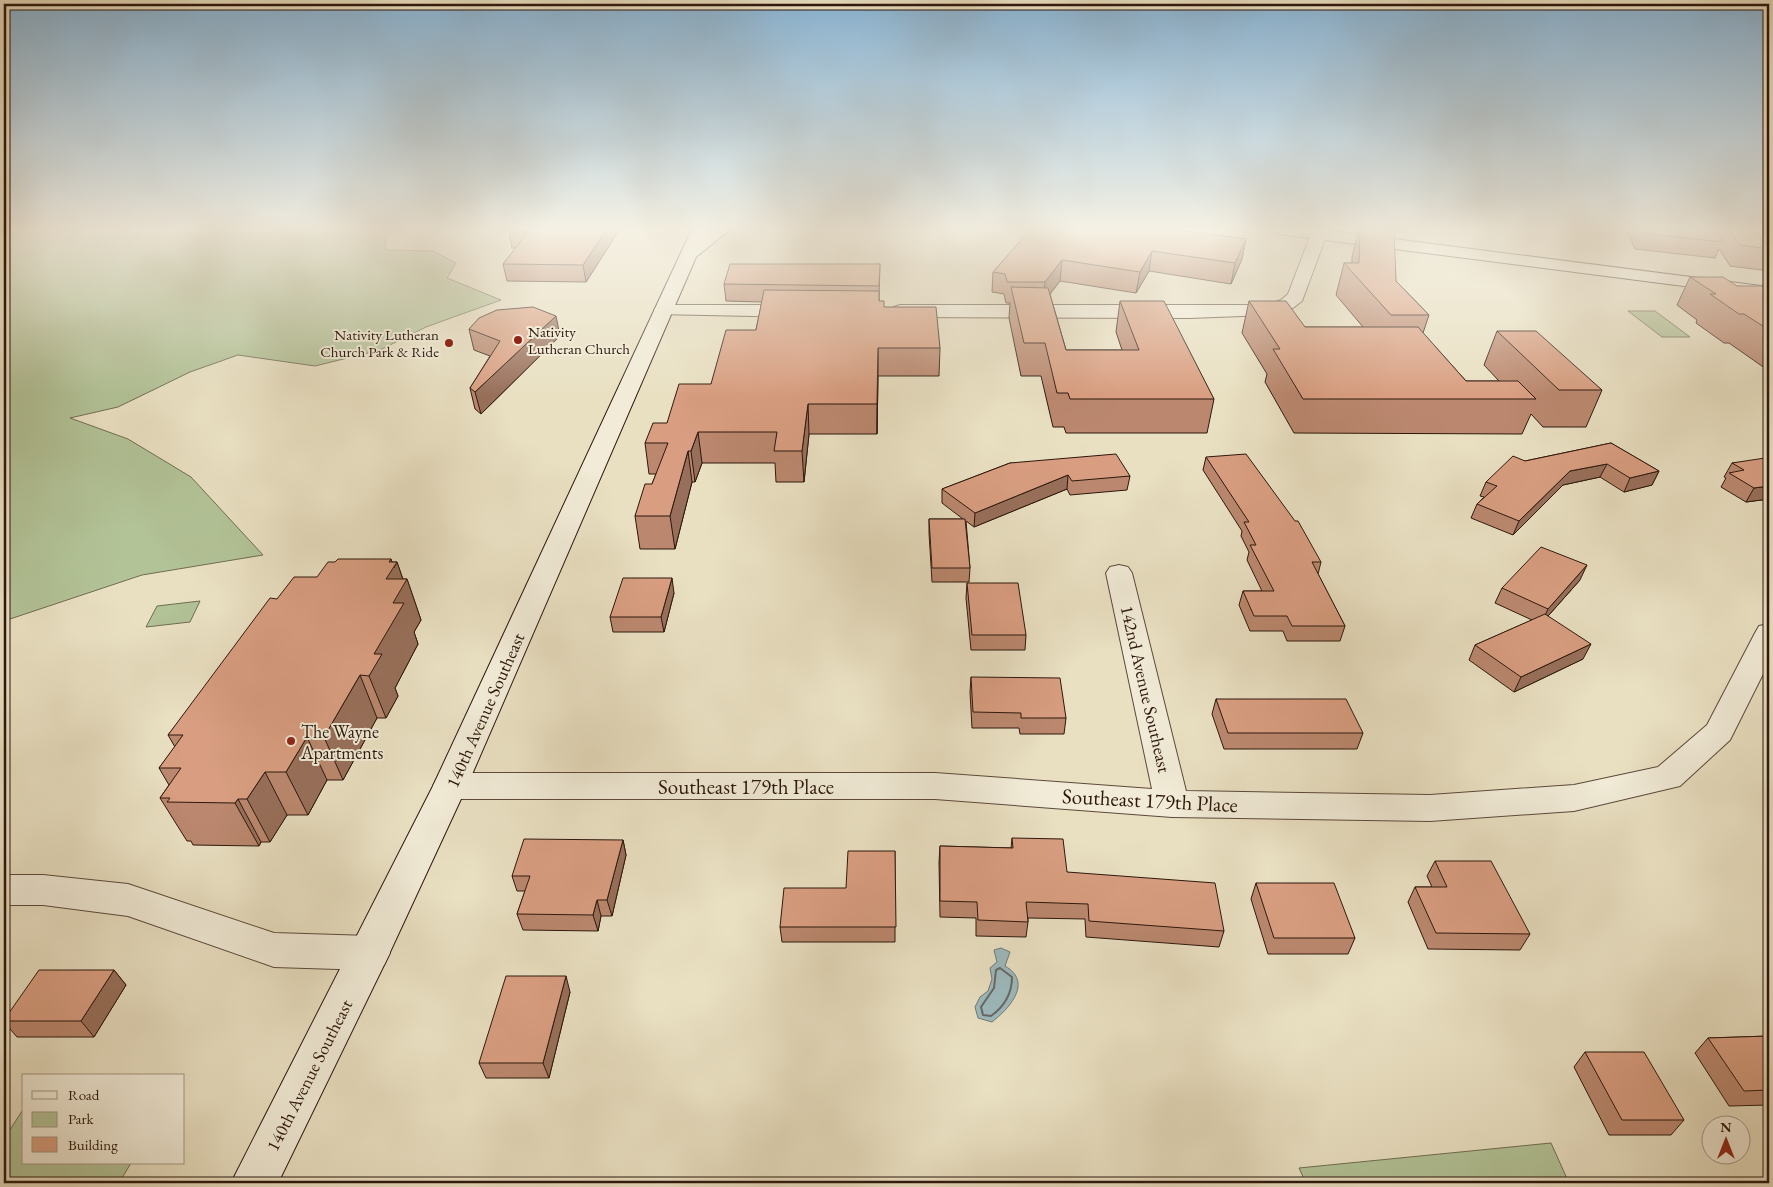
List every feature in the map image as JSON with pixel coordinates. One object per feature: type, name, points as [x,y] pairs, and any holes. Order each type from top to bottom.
[{"type":"street","name":"140th Avenue Southeast","points":[[254,1183],[370,953],[450,786],[675,284]]},
{"type":"street","points":[[884,311],[1256,311],[1280,308],[1292,302],[1301,284]]},
{"type":"street","points":[[1710,284],[1769,292]]},
{"type":"street","points":[[663,310],[817,311]]},
{"type":"street","name":"142nd Avenue Southeast","points":[[1119,573],[1172,804]]},
{"type":"street","name":"Southeast 179th Place","points":[[450,786],[935,786],[1172,804],[1430,808],[1574,798],[1668,777],[1719,732],[1769,633]]},
{"type":"street","points":[[4,890],[43,890],[128,900],[274,950],[370,953]]},
{"type":"green space","points":[[4,284],[463,284],[501,300],[426,327],[380,350],[315,366],[238,355],[190,372],[118,407],[70,418],[128,439],[191,477],[263,555],[142,575],[4,621]]},
{"type":"green space","points":[[1628,311],[1655,311],[1690,337],[1662,337]]},
{"type":"green space","points":[[200,601],[190,622],[146,627],[157,606]]},
{"type":"green space","points":[[22,1111],[22,1164],[130,1164],[119,1183],[4,1183],[4,1139]]},
{"type":"green space","points":[[1551,1143],[1569,1183],[1306,1183],[1299,1168]]},
{"type":"water","points":[[1001,948],[1010,952],[1005,966],[1013,972],[1018,987],[1016,995],[1006,1010],[992,1022],[978,1018],[975,1007],[980,997],[988,991],[992,979],[990,968],[997,962],[994,950]]},
{"type":"building","points":[[754,284],[879,284],[879,286]]},
{"type":"building","points":[[1363,284],[1399,284],[1429,315],[1391,315]]},
{"type":"building","points":[[1701,284],[1764,286],[1769,289],[1769,330],[1744,314],[1739,314],[1710,294],[1716,294]]},
{"type":"building","points":[[1011,287],[1048,288],[1066,350],[1139,350],[1120,301],[1164,301],[1214,399],[1070,399],[1068,393],[1057,393],[1045,343],[1024,343]]},
{"type":"building","points":[[764,290],[879,291],[879,301],[884,301],[884,307],[936,307],[940,348],[878,348],[877,404],[808,404],[802,451],[774,451],[777,432],[698,432],[691,451],[688,451],[670,516],[635,516],[645,484],[652,484],[668,443],[645,443],[653,423],[667,423],[679,384],[711,384],[726,330],[756,330]]},
{"type":"building","points":[[1249,301],[1286,301],[1305,327],[1418,327],[1466,381],[1518,381],[1536,399],[1303,399],[1273,349],[1280,349]]},
{"type":"building","points":[[533,307],[556,316],[475,392],[470,388],[500,341],[469,329],[479,318],[497,310]]},
{"type":"building","points":[[1497,331],[1536,331],[1602,390],[1559,390]]},
{"type":"building","points":[[1611,443],[1659,471],[1630,478],[1607,464],[1570,471],[1519,521],[1477,504],[1497,486],[1486,482],[1513,456],[1525,461]]},
{"type":"building","points":[[1116,454],[1130,476],[1072,481],[1068,475],[975,513],[942,489],[1010,463]]},
{"type":"building","points":[[1246,454],[1295,521],[1298,521],[1321,562],[1312,562],[1345,626],[1292,626],[1287,616],[1254,616],[1243,591],[1274,591],[1250,545],[1256,545],[1244,522],[1249,522],[1206,457]]},
{"type":"building","points":[[1765,458],[1769,460],[1769,486],[1754,488],[1729,473],[1744,470],[1732,463]]},
{"type":"building","points":[[929,519],[965,519],[970,568],[932,568]]},
{"type":"building","points":[[1541,547],[1587,565],[1548,609],[1502,588]]},
{"type":"building","points":[[338,559],[391,559],[389,562],[397,562],[386,579],[407,579],[393,603],[404,603],[374,654],[382,654],[369,676],[360,675],[324,737],[307,737],[286,772],[265,772],[247,799],[238,799],[235,803],[167,802],[170,798],[160,798],[181,768],[159,768],[183,735],[168,735],[270,598],[277,599],[294,577],[317,577],[328,562],[335,562]]},
{"type":"building","points":[[623,578],[672,578],[661,617],[610,617]]},
{"type":"building","points":[[967,583],[1018,583],[1026,635],[972,635]]},
{"type":"building","points":[[1545,614],[1591,644],[1521,677],[1475,645]]},
{"type":"building","points":[[971,677],[1060,678],[1066,718],[1021,718],[1021,713],[973,712]]},
{"type":"building","points":[[1216,699],[1346,699],[1363,733],[1228,733]]},
{"type":"building","points":[[1012,838],[1063,839],[1067,872],[1215,883],[1224,931],[1089,921],[1088,904],[1026,902],[1028,922],[978,920],[977,902],[940,901],[940,846],[1013,848]]},
{"type":"building","points":[[524,839],[623,840],[607,900],[597,900],[593,915],[517,914],[530,876],[512,876]]},
{"type":"building","points":[[848,851],[895,851],[896,927],[780,927],[784,888],[846,888]]},
{"type":"building","points":[[1435,861],[1491,861],[1530,934],[1436,933],[1415,887],[1447,887]]},
{"type":"building","points":[[1256,883],[1334,883],[1355,938],[1274,938]]},
{"type":"building","points":[[39,970],[114,970],[81,1021],[4,1021]]},
{"type":"building","points":[[506,976],[566,976],[543,1063],[479,1063]]},
{"type":"building","points":[[1769,1036],[1769,1090],[1744,1091],[1708,1038]]},
{"type":"building","points":[[1585,1052],[1644,1052],[1684,1120],[1622,1120]]},
{"type":"place","name":"Nativity Lutheran Church","points":[[518,340]]},
{"type":"place","name":"Nativity Lutheran Church Park & Ride","points":[[449,343]]},
{"type":"place","name":"The Wayne Apartments","points":[[291,741]]}]
